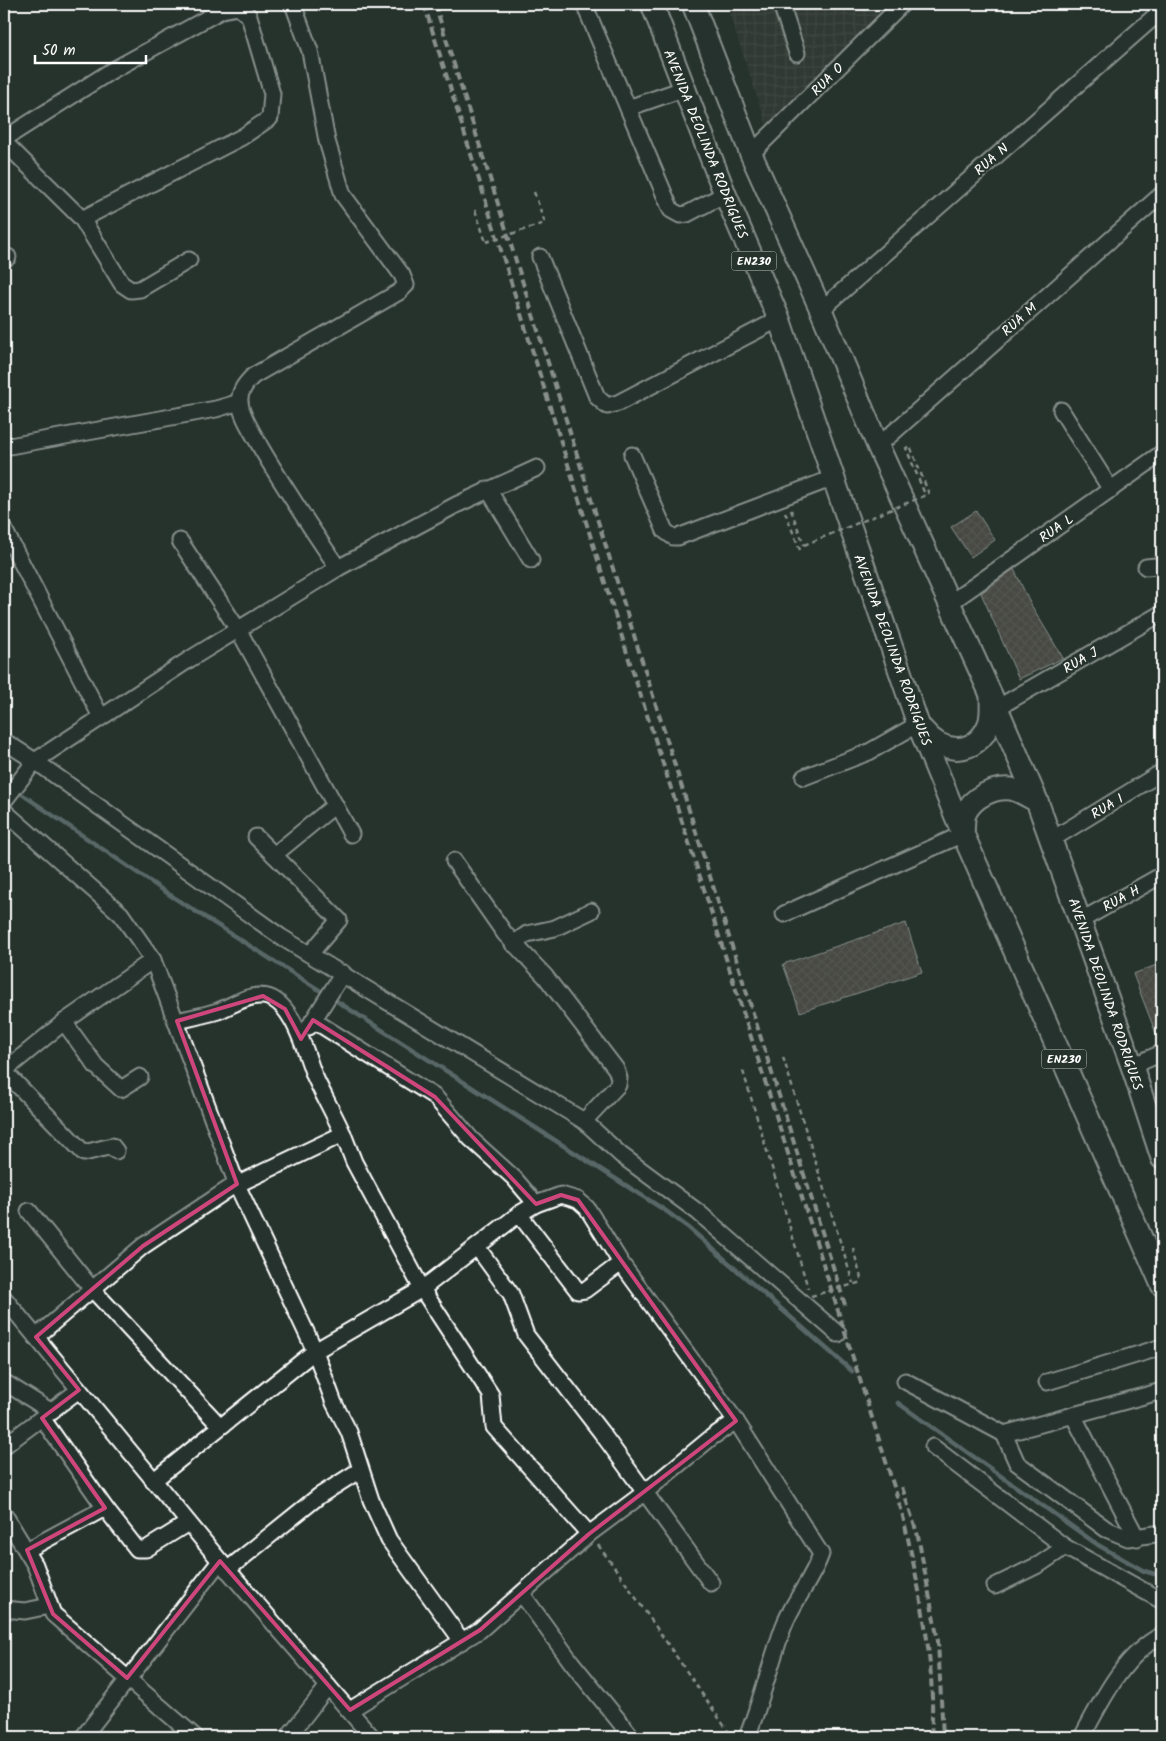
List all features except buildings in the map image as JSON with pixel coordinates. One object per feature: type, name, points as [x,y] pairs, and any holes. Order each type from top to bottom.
[{"type":"highway","name":"AVENIDA DEOLINDA RODRIGUES","points":[[652,4],[683,89],[725,194],[779,319],[918,724],[963,834],[1162,1285]]},
{"type":"highway","name":"AVENIDA DEOLINDA RODRIGUES","points":[[693,4],[751,154],[821,310],[878,446],[994,701],[1037,801],[1132,1066],[1162,1158]]},
{"type":"highway","points":[[704,4],[720,70]]},
{"type":"highway","points":[[918,724],[929,737],[944,748],[954,749],[968,746],[981,738],[990,722],[994,701]]},
{"type":"highway","points":[[963,834],[965,815],[972,804],[982,795],[998,789],[1012,789],[1037,801]]},
{"type":"street","points":[[293,4],[310,52],[327,141],[340,190],[352,209],[402,275],[406,285],[399,292],[253,376],[245,383],[240,402],[253,432],[285,489],[338,568]]},
{"type":"street","points":[[584,4],[671,210],[680,215],[687,214],[725,194]]},
{"type":"street","points":[[781,4],[797,53]]},
{"type":"street","name":"RUA O","points":[[751,154],[902,4]]},
{"type":"street","points":[[82,220],[242,138],[270,118],[272,94],[250,16],[238,7],[222,10],[111,71],[4,141],[82,220],[122,284],[131,290],[140,289],[189,260]]},
{"type":"street","name":"RUA N","points":[[821,310],[1162,10]]},
{"type":"street","points":[[628,108],[683,89]]},
{"type":"street","name":"RUA M","points":[[878,446],[1160,202]]},
{"type":"street","points":[[540,257],[597,397],[607,406],[618,403],[779,319]]},
{"type":"street","points":[[4,447],[216,409],[240,402]]},
{"type":"street","points":[[1061,410],[1111,490]]},
{"type":"street","name":"RUA L","points":[[950,603],[1162,453]]},
{"type":"street","points":[[632,455],[665,530],[672,537],[678,537],[833,478]]},
{"type":"street","points":[[462,1641],[389,1540],[360,1470],[349,1432],[334,1402],[315,1351],[237,1185],[153,960],[121,914],[5,803],[20,777],[35,761],[101,717],[338,568],[488,489],[537,468]]},
{"type":"street","points":[[488,489],[531,560]]},
{"type":"street","points":[[4,529],[101,717]]},
{"type":"street","points":[[180,541],[239,631],[351,834]]},
{"type":"street","points":[[1146,567],[1156,566],[1162,569]]},
{"type":"street","name":"RUA J","points":[[994,701],[1162,613]]},
{"type":"street","points":[[804,777],[869,752],[918,724]]},
{"type":"street","points":[[4,741],[35,761],[281,937],[310,954],[340,978],[584,1121],[621,1155],[698,1212],[838,1334]]},
{"type":"street","name":"RUA I","points":[[1051,840],[1162,772]]},
{"type":"street","points":[[274,856],[335,805]]},
{"type":"street","points":[[784,914],[963,834]]},
{"type":"street","points":[[256,837],[339,920],[310,954]]},
{"type":"street","points":[[454,861],[513,944],[545,976],[616,1069],[619,1078],[618,1085],[584,1121]]},
{"type":"street","name":"RUA H","points":[[1080,921],[1162,874]]},
{"type":"street","points":[[513,944],[527,934],[554,928],[591,911]]},
{"type":"street","points":[[116,1151],[112,1146],[84,1153],[4,1071],[64,1022],[153,960]]},
{"type":"street","points":[[301,1038],[340,978]]},
{"type":"street","points":[[177,1021],[218,1011],[250,997],[263,996],[276,1000],[285,1009],[301,1038],[315,1076],[343,1134],[354,1162],[422,1289],[491,1395],[494,1427],[589,1534]]},
{"type":"street","points":[[316,1015],[435,1097],[471,1139],[514,1178],[536,1204]]},
{"type":"street","points":[[64,1022],[96,1066],[120,1089],[140,1077]]},
{"type":"street","points":[[1132,1066],[1162,1053]]},
{"type":"street","points":[[36,1337],[143,1246],[237,1185],[343,1134]]},
{"type":"street","points":[[153,1481],[315,1351],[422,1289],[519,1214],[536,1204],[561,1195],[578,1200],[587,1208],[621,1263],[736,1421],[821,1554],[816,1568],[793,1604],[783,1628],[761,1702],[747,1737]]},
{"type":"street","points":[[29,1212],[92,1289],[220,1426]]},
{"type":"street","points":[[519,1214],[578,1291],[585,1290],[621,1263]]},
{"type":"street","points":[[477,1247],[511,1294],[526,1335],[595,1424],[712,1583]]},
{"type":"street","points":[[4,1298],[188,1524],[372,1737]]},
{"type":"street","points":[[1047,1382],[1162,1347]]},
{"type":"street","points":[[905,1381],[1004,1434],[1017,1462],[1106,1529],[1117,1535],[1138,1538],[1162,1533]]},
{"type":"street","points":[[4,1382],[47,1415],[105,1508],[137,1549],[146,1549],[188,1524]]},
{"type":"street","points":[[4,1446],[79,1390]]},
{"type":"street","points":[[1004,1434],[1162,1390]]},
{"type":"street","points":[[1073,1415],[1138,1538]]},
{"type":"street","points":[[350,1710],[480,1630],[589,1534],[644,1493],[712,1437],[736,1421]]},
{"type":"street","points":[[933,1447],[1065,1547],[1162,1601]]},
{"type":"street","points":[[84,1737],[127,1678],[224,1566],[319,1496],[360,1470]]},
{"type":"street","points":[[27,1550],[105,1508]]},
{"type":"street","points":[[4,1514],[27,1550],[49,1606],[61,1623],[195,1737]]},
{"type":"street","points":[[995,1586],[1040,1564],[1065,1547]]},
{"type":"street","points":[[522,1594],[572,1663],[632,1737]]},
{"type":"street","points":[[4,1609],[25,1611],[49,1606]]},
{"type":"street","points":[[1082,1737],[1137,1651],[1162,1635]]},
{"type":"street","points":[[288,1737],[328,1686]]},
{"type":"path","points":[[475,210],[486,242],[545,223],[534,192]]},
{"type":"path","points":[[790,508],[804,545],[930,494],[910,446],[906,448],[924,492]]},
{"type":"path","points":[[784,509],[800,550]]},
{"type":"path","points":[[783,1057],[854,1283]]},
{"type":"path","points":[[743,1071],[811,1296],[862,1282],[853,1248]]},
{"type":"path","points":[[589,1534],[618,1572],[732,1737]]},
{"type":"highlighted area","points":[[263,996],[285,1009],[301,1039],[313,1020],[435,1097],[536,1204],[561,1195],[578,1200],[736,1421],[589,1534],[480,1630],[350,1710],[220,1561],[127,1678],[53,1614],[27,1550],[105,1508],[42,1418],[79,1390],[36,1337],[143,1246],[237,1184],[177,1021]]},
{"type":"shaded area","points":[[726,4],[888,4],[767,126]]},
{"type":"waterway","points":[[4,782],[170,895],[666,1211],[689,1228],[852,1371]]},
{"type":"waterway","points":[[898,1403],[1098,1545],[1144,1571],[1162,1576]]},
{"type":"railway","points":[[424,4],[632,669],[902,1512],[920,1595],[929,1652],[932,1709],[931,1737]]},
{"type":"railway","points":[[435,4],[846,1308]]},
{"type":"railway","points":[[902,1487],[918,1536],[938,1641],[943,1737]]}]
